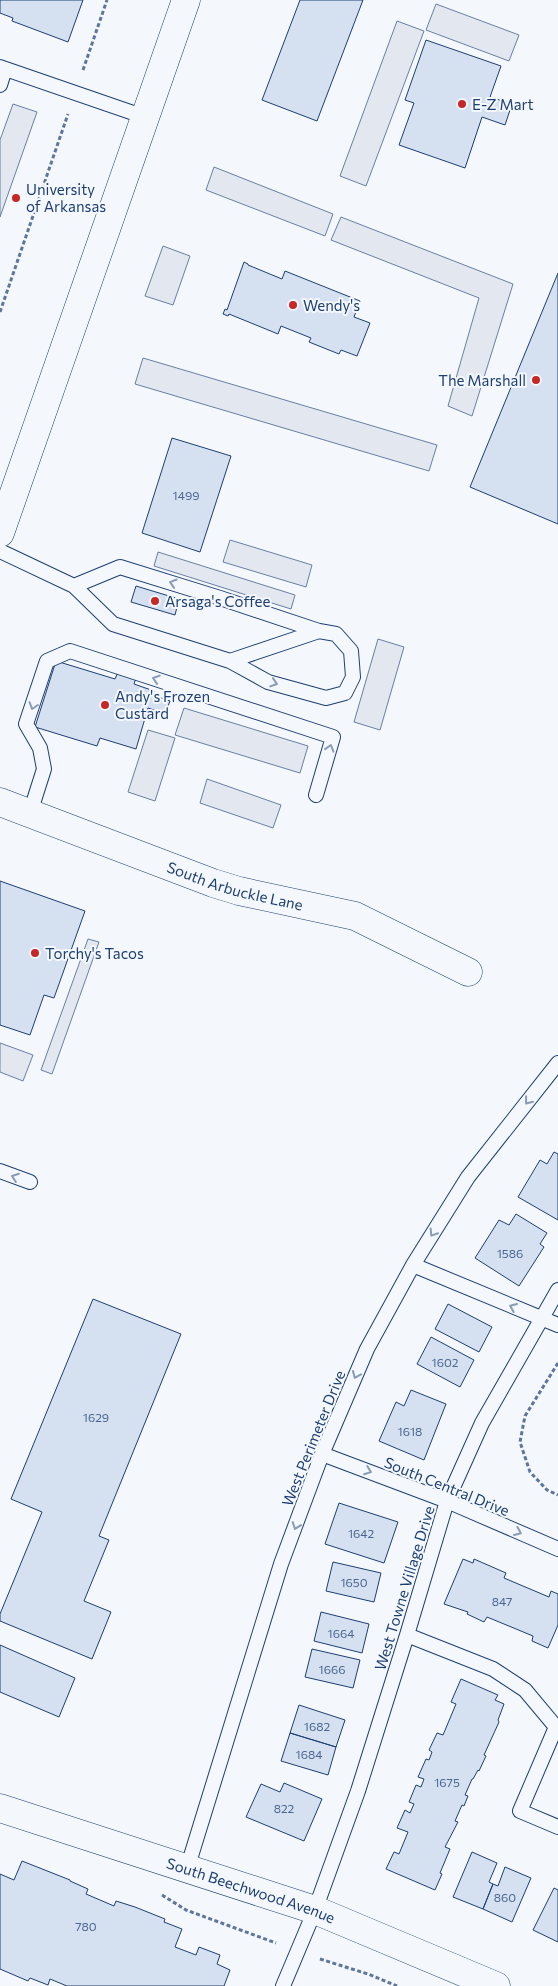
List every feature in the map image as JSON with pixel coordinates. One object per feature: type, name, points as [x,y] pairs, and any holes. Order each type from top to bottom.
[{"type":"street","points":[[0,533],[186,0]]},
{"type":"street","name":"South Arbuckle Lane","points":[[0,802],[230,888],[355,916],[468,972]]},
{"type":"street","name":"South Beechwood Avenue","points":[[0,1808],[315,1910],[496,1986]]},
{"type":"lane","points":[[0,85],[3,68],[144,117]]},
{"type":"lane","points":[[0,552],[74,586],[113,624],[230,661],[268,682],[326,698],[345,693],[353,677],[351,651],[336,634],[319,632],[220,598],[120,567],[74,586]]},
{"type":"lane","points":[[230,661],[319,632]]},
{"type":"lane","points":[[30,813],[44,769],[40,748],[26,724],[48,661],[70,651],[333,737],[316,795]]},
{"type":"lane","name":"West Perimeter Drive","points":[[187,1869],[282,1564],[322,1454],[367,1349],[413,1266],[468,1177],[558,1063]]},
{"type":"lane","points":[[0,1171],[30,1182]]},
{"type":"lane","points":[[413,1266],[558,1325]]},
{"type":"lane","name":"West Towne Village Drive","points":[[283,1986],[315,1910],[358,1791],[447,1501],[482,1422],[558,1290]]},
{"type":"lane","name":"South Central Drive","points":[[322,1454],[447,1501],[558,1550]]},
{"type":"lane","points":[[407,1635],[493,1669],[525,1690],[556,1727],[520,1811],[558,1827]]},
{"type":"path","points":[[0,312],[107,0]]},
{"type":"path","points":[[558,1363],[525,1416],[520,1442],[530,1472],[547,1490],[558,1494]]},
{"type":"shaded area","points":[[436,4],[519,35],[509,61],[426,30]]},
{"type":"shaded area","points":[[397,21],[424,31],[366,186],[340,176]]},
{"type":"shaded area","points":[[13,104],[37,112],[0,217],[0,140]]},
{"type":"shaded area","points":[[214,167],[333,214],[325,236],[206,190]]},
{"type":"shaded area","points":[[341,217],[513,284],[472,416],[448,406],[479,298],[331,240]]},
{"type":"shaded area","points":[[163,246],[190,256],[173,305],[145,296]]},
{"type":"shaded area","points":[[143,358],[437,445],[429,471],[135,384]]},
{"type":"shaded area","points":[[230,540],[312,565],[306,587],[223,562]]},
{"type":"shaded area","points":[[158,552],[295,595],[291,609],[154,566]]},
{"type":"shaded area","points":[[378,639],[404,647],[380,730],[354,722]]},
{"type":"shaded area","points":[[184,708],[308,746],[300,773],[175,735]]},
{"type":"shaded area","points":[[148,730],[175,738],[155,801],[128,792]]},
{"type":"shaded area","points":[[207,779],[281,805],[273,828],[200,803]]},
{"type":"shaded area","points":[[88,939],[99,942],[52,1074],[41,1070]]},
{"type":"shaded area","points":[[0,1043],[33,1055],[23,1081],[0,1072]]},
{"type":"building","points":[[0,0],[83,0],[68,42],[12,21],[13,18],[0,13]]},
{"type":"building","points":[[300,0],[363,0],[317,121],[262,100]]},
{"type":"building","name":"E-Z Mart","points":[[426,40],[501,66],[490,97],[512,104],[505,125],[482,117],[465,168],[399,145],[414,103],[405,100]]},
{"type":"building","name":"Wendy's","points":[[244,262],[282,279],[285,271],[360,301],[354,317],[370,323],[357,356],[341,350],[339,354],[309,342],[311,338],[281,326],[278,334],[229,314],[228,316],[223,314],[225,309],[227,310]]},
{"type":"building","name":"The Marshall","points":[[558,273],[558,524],[470,487]]},
{"type":"building","points":[[172,438],[231,456],[200,552],[142,533]]},
{"type":"building","name":"Arsaga's Coffee","points":[[136,586],[179,599],[175,615],[131,602]]},
{"type":"building","name":"Andy's Frozen Custard","points":[[56,661],[115,679],[118,672],[136,678],[134,684],[154,691],[152,695],[170,701],[165,714],[148,708],[136,749],[100,738],[97,746],[35,727]]},
{"type":"building","name":"Torchy's Tacos","points":[[0,881],[85,911],[54,998],[44,995],[30,1035],[0,1025]]},
{"type":"building","points":[[554,1152],[558,1154],[558,1220],[518,1197],[540,1160],[547,1164]]},
{"type":"building","points":[[516,1214],[547,1233],[540,1244],[544,1247],[519,1286],[475,1258],[499,1220],[509,1225]]},
{"type":"building","points":[[93,1299],[181,1334],[99,1536],[109,1540],[84,1601],[111,1612],[92,1659],[0,1621],[0,1614],[42,1512],[11,1499]]},
{"type":"building","points":[[448,1304],[492,1327],[479,1352],[435,1329]]},
{"type":"building","points":[[431,1337],[474,1360],[460,1387],[417,1364]]},
{"type":"building","points":[[411,1390],[446,1404],[424,1460],[379,1441],[396,1402],[404,1406]]},
{"type":"building","points":[[339,1503],[398,1522],[384,1563],[325,1544]]},
{"type":"building","points":[[463,1559],[473,1563],[474,1559],[506,1573],[504,1578],[549,1597],[551,1591],[558,1594],[558,1625],[548,1648],[532,1641],[533,1636],[487,1617],[484,1622],[467,1614],[468,1612],[444,1604]]},
{"type":"building","points":[[333,1562],[381,1573],[374,1602],[326,1591]]},
{"type":"building","points":[[321,1612],[369,1624],[362,1653],[314,1641]]},
{"type":"building","points":[[0,1645],[75,1678],[59,1717],[0,1692]]},
{"type":"building","points":[[312,1649],[360,1660],[353,1688],[305,1677]]},
{"type":"building","points":[[461,1679],[498,1695],[495,1700],[504,1704],[499,1722],[484,1755],[486,1756],[479,1771],[472,1779],[465,1795],[468,1796],[464,1806],[462,1805],[455,1821],[458,1822],[445,1847],[450,1849],[435,1890],[386,1869],[394,1852],[399,1854],[408,1832],[397,1828],[405,1810],[410,1813],[414,1804],[409,1802],[416,1785],[421,1787],[424,1779],[418,1777],[426,1759],[429,1760],[432,1752],[429,1750],[437,1733],[443,1735],[456,1704],[451,1702]]},
{"type":"building","points":[[299,1705],[345,1720],[336,1747],[290,1733]]},
{"type":"building","points":[[290,1733],[336,1747],[328,1775],[281,1761]]},
{"type":"building","points":[[284,1783],[322,1799],[304,1841],[246,1817],[261,1784],[280,1792]]},
{"type":"building","points":[[472,1852],[497,1863],[489,1882],[493,1884],[483,1909],[453,1897]]},
{"type":"building","points":[[22,1861],[70,1880],[88,1889],[86,1894],[114,1906],[116,1901],[135,1907],[165,1919],[164,1922],[182,1929],[175,1947],[196,1955],[199,1947],[220,1955],[217,1964],[230,1970],[224,1986],[67,1986],[50,1979],[48,1985],[30,1978],[28,1981],[0,1969],[0,1874],[14,1880]]},
{"type":"building","points":[[505,1867],[531,1878],[512,1922],[483,1909],[493,1884],[498,1886]]},
{"type":"building","points":[[554,1888],[558,1890],[558,1942],[533,1930]]},
{"type":"place","name":"E-Z Mart","points":[[462,104]]},
{"type":"place","name":"University of Arkansas","points":[[16,198]]},
{"type":"place","name":"Wendy's","points":[[293,305]]},
{"type":"place","name":"The Marshall","points":[[536,380]]},
{"type":"place","name":"Arsaga's Coffee","points":[[155,601]]},
{"type":"place","name":"Andy's Frozen Custard","points":[[105,705]]},
{"type":"place","name":"Torchy's Tacos","points":[[35,953]]}]
